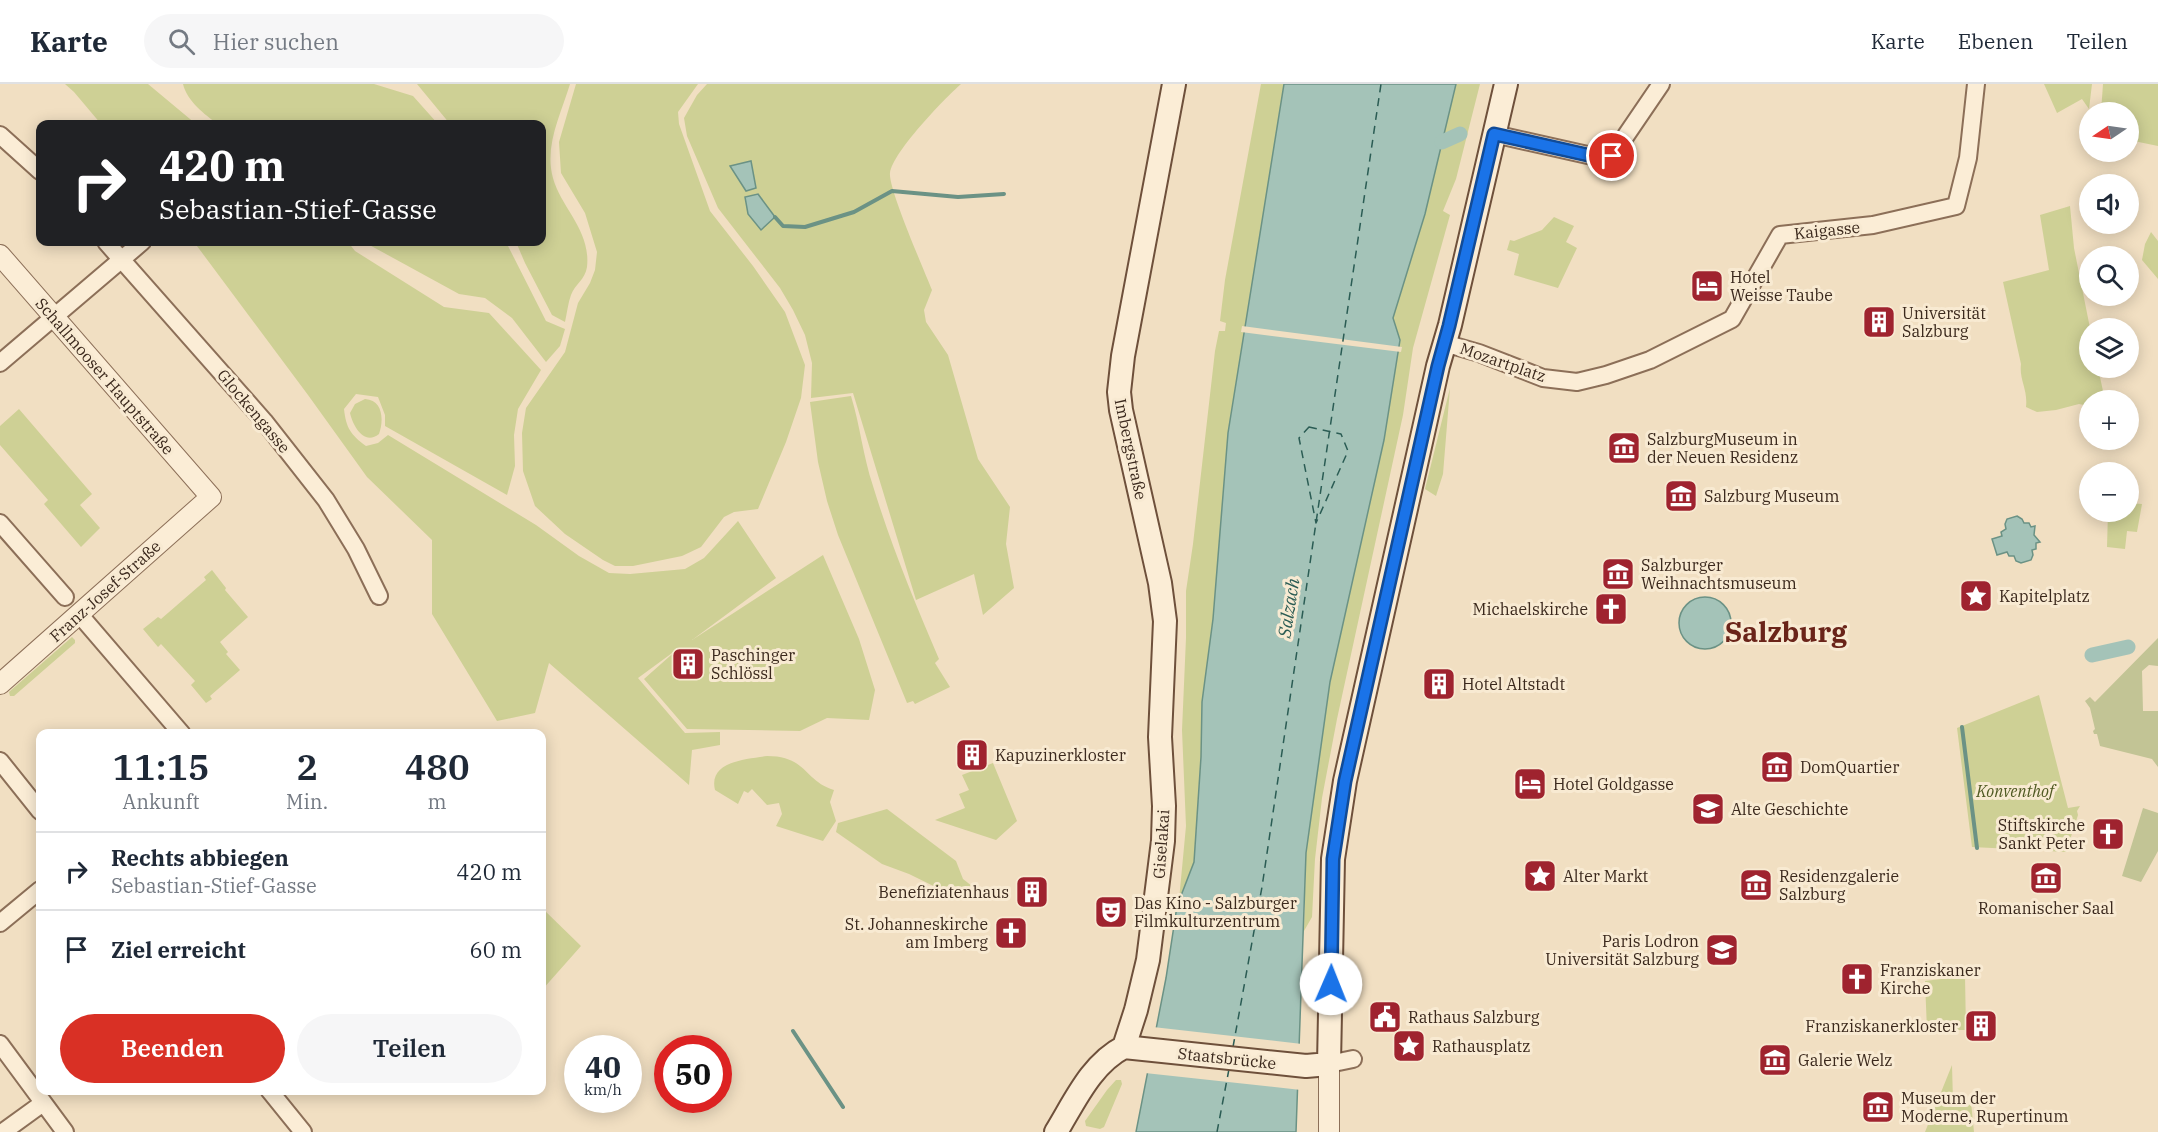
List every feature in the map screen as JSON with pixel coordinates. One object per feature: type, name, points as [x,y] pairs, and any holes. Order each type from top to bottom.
[{"type":"main road","name":"Imbergstraße","points":[[1162,709],[1165,655],[1164,607],[1119,392],[1128,330],[1174,84]]},
{"type":"main road","points":[[1329,1064],[1333,859],[1345,781],[1444,343],[1506,84]]},
{"type":"main road","name":"Giselakai","points":[[1135,1048],[1158,882],[1164,806],[1160,745],[1162,709]]},
{"type":"main road","points":[[1056,1132],[1099,1065],[1112,1053],[1135,1048]]},
{"type":"main road","name":"Staatsbrücke","points":[[1135,1048],[1306,1066],[1329,1064]]},
{"type":"street","points":[[1494,134],[1601,158],[1612,156],[1661,84]]},
{"type":"street","name":"Kaigasse","points":[[1597,377],[1650,360],[1732,319],[1780,235],[1873,225],[1956,206],[1968,158],[1976,84]]},
{"type":"street","points":[[0,135],[36,167]]},
{"type":"street","name":"Glockengasse","points":[[110,246],[264,421],[326,500],[356,549],[380,596]]},
{"type":"street","points":[[0,363],[137,246]]},
{"type":"street","name":"Schallmooser Hauptstraße","points":[[0,255],[211,497]]},
{"type":"street","name":"Mozartplatz","points":[[1444,343],[1479,353],[1543,378],[1577,382],[1597,377]]},
{"type":"street","name":"Franz-Josef-Straße","points":[[0,684],[211,497]]},
{"type":"street","points":[[0,524],[65,597]]},
{"type":"street","points":[[79,614],[178,729]]},
{"type":"street","points":[[0,761],[36,806]]},
{"type":"street","points":[[0,923],[36,893]]},
{"type":"street","points":[[0,1044],[36,1093]]},
{"type":"street","points":[[1329,1132],[1329,1064],[1353,1059]]},
{"type":"street","points":[[37,1095],[65,1132]]},
{"type":"street","points":[[273,1095],[303,1132]]},
{"type":"street","points":[[3,1132],[43,1103]]},
{"type":"green space","points":[[65,84],[148,84],[191,120],[98,120]]},
{"type":"green space","points":[[183,84],[374,84],[413,96],[434,120],[213,120],[192,102]]},
{"type":"green space","points":[[417,84],[570,84],[552,142],[551,166],[557,189],[580,230],[587,254],[587,267],[571,295],[565,322],[552,315],[518,246],[546,246],[546,120],[447,120]]},
{"type":"green space","points":[[576,84],[698,84],[678,112],[679,124],[710,211],[785,312],[805,365],[801,398],[786,442],[758,509],[734,512],[724,517],[701,547],[682,556],[633,566],[615,566],[565,534],[535,506],[523,471],[522,433],[526,408],[565,352],[578,303],[595,270],[597,252],[585,213],[561,173],[559,142]]},
{"type":"green space","points":[[707,84],[961,84],[909,140],[893,164],[890,173],[900,211],[932,290],[924,310],[926,322],[948,355],[978,459],[1010,507],[1006,544],[1014,588],[983,615],[974,574],[916,600],[853,393],[811,398],[812,363],[805,335],[780,288],[718,208],[687,136],[684,118],[697,95]]},
{"type":"green space","points":[[1261,84],[1284,84],[1228,433],[1213,619],[1202,702],[1194,862],[1179,900],[1186,826],[1182,730],[1186,591],[1215,351],[1219,331],[1225,331],[1226,323],[1220,321],[1225,280]]},
{"type":"green space","points":[[1456,84],[1480,84],[1456,179],[1443,211],[1450,215],[1413,348],[1403,415],[1322,798],[1315,859],[1312,917],[1304,931],[1306,853],[1330,682],[1384,440],[1400,340],[1393,318],[1425,214]]},
{"type":"green space","points":[[2044,84],[2092,84],[2090,102],[2084,102],[2082,99],[2057,113]]},
{"type":"green space","points":[[2103,84],[2158,84],[2158,146],[2139,142],[2139,102],[2102,102]]},
{"type":"green space","points":[[2070,206],[2079,273],[2079,306],[2086,306],[2088,318],[2079,318],[2079,378],[2100,378],[2103,390],[2079,390],[2079,404],[2037,412],[2026,407],[2021,364],[2003,282],[2049,270],[2040,215]]},
{"type":"green space","points":[[1554,217],[1574,226],[1566,242],[1577,248],[1558,288],[1514,275],[1519,254],[1507,250],[1510,240],[1514,241],[1542,230]]},
{"type":"green space","points":[[2151,232],[2158,241],[2158,279],[2142,260],[2145,244]]},
{"type":"green space","points":[[197,246],[351,246],[355,251],[444,307],[489,313],[541,370],[518,409],[514,435],[515,466],[507,495],[385,426],[385,415],[378,397],[356,394],[344,409],[346,421],[353,434],[366,446],[378,443],[388,435],[536,525],[579,556],[609,573],[630,574],[685,569],[704,558],[738,521],[776,578],[692,640],[823,555],[859,639],[875,690],[869,720],[827,718],[800,731],[687,729],[644,679],[679,648],[638,678],[685,733],[720,732],[720,745],[692,750],[689,785],[549,663],[535,713],[497,721],[432,614],[432,540],[367,477]]},
{"type":"green space","points":[[371,246],[508,246],[546,321],[565,329],[560,346],[546,362],[512,318],[485,298],[459,294]]},
{"type":"green space","points":[[1450,388],[1443,474],[1436,496],[1425,489]]},
{"type":"green space","points":[[851,396],[880,508],[939,659],[935,663],[950,687],[915,704],[913,701],[907,703],[838,535],[818,462],[810,402]]},
{"type":"green space","points":[[365,399],[371,400],[379,407],[382,417],[379,434],[369,438],[360,433],[350,413],[355,404]]},
{"type":"green space","points":[[19,409],[92,494],[80,505],[100,528],[81,547],[44,504],[48,500],[0,445],[0,426]]},
{"type":"green space","points":[[2139,504],[2142,504],[2139,521]]},
{"type":"green space","points":[[2108,522],[2139,522],[2137,532],[2127,531],[2125,549],[2107,547]]},
{"type":"green space","points":[[212,570],[226,588],[225,590],[248,617],[220,642],[228,652],[226,654],[240,670],[210,696],[212,699],[206,703],[191,685],[195,681],[161,644],[158,647],[143,629],[158,617],[161,619],[206,580],[204,577]]},
{"type":"green space","points":[[72,637],[75,643],[14,696],[10,696],[9,692]]},
{"type":"green space","points":[[2158,638],[2158,666],[2149,665],[2142,671],[2143,711],[2158,711],[2158,767],[2152,759],[2100,746],[2097,734],[2093,731],[2095,729],[2090,708],[2085,701],[2090,697],[2095,702]]},
{"type":"green space","name":"Konventhof","points":[[2039,695],[2068,808],[2080,806],[2066,852],[2047,851],[2047,838],[2034,838],[2033,850],[1972,847],[1957,728]]},
{"type":"green space","points":[[767,756],[780,757],[798,764],[816,781],[834,790],[830,802],[836,821],[823,841],[776,826],[782,814],[779,803],[767,805],[752,789],[748,793],[744,791],[738,804],[715,790],[714,780],[723,767],[740,760]]},
{"type":"green space","points":[[993,763],[1017,821],[996,840],[935,820],[965,808],[959,794],[969,790],[962,775]]},
{"type":"green space","points":[[2143,808],[2158,813],[2158,851],[2141,882],[2122,876]]},
{"type":"green space","points":[[887,809],[956,861],[963,879],[977,890],[960,899],[909,874],[882,864],[836,832],[838,823]]},
{"type":"green space","points":[[546,912],[581,946],[546,985]]},
{"type":"green space","points":[[1965,976],[1966,1030],[1927,1030],[1925,981]]},
{"type":"green space","points":[[1952,1065],[1953,1101],[1971,1102],[1974,1132],[1925,1132]]},
{"type":"green space","points":[[1116,1080],[1121,1080],[1122,1084],[1104,1127],[1100,1129],[1086,1126],[1085,1121]]},
{"type":"water","name":"Salzach","points":[[1284,84],[1456,84],[1425,214],[1393,318],[1400,340],[1384,440],[1330,682],[1306,853],[1296,1132],[1136,1132],[1166,978],[1177,906],[1194,862],[1202,702],[1213,619],[1228,433]]},
{"type":"water","points":[[751,161],[756,188],[746,191],[730,166]]},
{"type":"water","points":[[758,194],[775,217],[761,230],[748,214],[745,197]]},
{"type":"water","points":[[2017,516],[2024,523],[2029,523],[2031,527],[2035,526],[2034,535],[2040,542],[2036,543],[2036,549],[2032,550],[2031,560],[2021,563],[2016,561],[2014,556],[2009,556],[2007,552],[1997,555],[1992,539],[2002,536],[2001,532],[2006,529],[2007,519]]},
{"type":"water","points":[[1700,597],[1710,597],[1724,604],[1731,623],[1724,642],[1710,649],[1700,649],[1690,645],[1683,638],[1679,628],[1679,618],[1683,608],[1690,601]]},
{"type":"pier","points":[[1242,326],[1402,347],[1401,352],[1241,332]]},
{"type":"pier","points":[[1153,1027],[1302,1044],[1301,1090],[1145,1073]]},
{"type":"waterway","points":[[1442,142],[1460,134]]},
{"type":"waterway","points":[[775,217],[783,226],[805,227],[854,212],[892,191],[958,197],[1004,194]]},
{"type":"waterway","points":[[2092,655],[2128,647]]},
{"type":"waterway","points":[[1962,727],[1977,848]]},
{"type":"waterway","points":[[793,1031],[843,1107]]},
{"type":"ferry route","points":[[1233,1047],[1262,887],[1381,84]]},
{"type":"ferry route","points":[[1309,427],[1341,434],[1348,451],[1316,523],[1299,438],[1309,427]]},
{"type":"ferry route","points":[[1217,1132],[1229,1069]]},
{"type":"place","name":"Hotel Weisse Taube","points":[[1707,286]]},
{"type":"place","name":"Universität Salzburg","points":[[1879,322]]},
{"type":"place","name":"SalzburgMuseum in der Neuen Residenz","points":[[1624,448]]},
{"type":"place","name":"Salzburg Museum","points":[[1681,496]]},
{"type":"place","name":"Salzburger Weihnachtsmuseum","points":[[1618,574]]},
{"type":"place","name":"Kapitelplatz","points":[[1976,596]]},
{"type":"place","name":"Michaelskirche","points":[[1611,609]]},
{"type":"place","name":"Paschinger Schlössl","points":[[688,664]]},
{"type":"place","name":"Hotel Altstadt","points":[[1439,684]]},
{"type":"place","name":"Kapuzinerkloster","points":[[972,755]]},
{"type":"place","name":"DomQuartier","points":[[1777,767]]},
{"type":"place","name":"Hotel Goldgasse","points":[[1530,784]]},
{"type":"place","name":"Alte Geschichte","points":[[1708,809]]},
{"type":"place","name":"Stiftskirche Sankt Peter","points":[[2108,834]]},
{"type":"place","name":"Alter Markt","points":[[1540,876]]},
{"type":"place","name":"Romanischer Saal","points":[[2046,878]]},
{"type":"place","name":"Residenzgalerie Salzburg","points":[[1756,885]]},
{"type":"place","name":"Benefiziatenhaus","points":[[1032,892]]},
{"type":"place","name":"Das Kino - Salzburger Filmkulturzentrum","points":[[1111,912]]},
{"type":"place","name":"St. Johanneskirche am Imberg","points":[[1011,933]]},
{"type":"place","name":"Paris Lodron Universität Salzburg","points":[[1722,950]]},
{"type":"place","name":"Franziskaner Kirche","points":[[1857,979]]},
{"type":"place","name":"Rathaus Salzburg","points":[[1385,1017]]},
{"type":"place","name":"Franziskanerkloster","points":[[1981,1026]]},
{"type":"place","name":"Rathausplatz","points":[[1409,1046]]},
{"type":"place","name":"Galerie Welz","points":[[1775,1060]]},
{"type":"place","name":"Museum der Moderne, Rupertinum","points":[[1878,1107]]},
{"type":"district","name":"Salzburg","points":[[1786,632]]},
{"type":"route","points":[[1331,984],[1333,859],[1345,781],[1438,366],[1494,134],[1601,158],[1612,156]]}]
